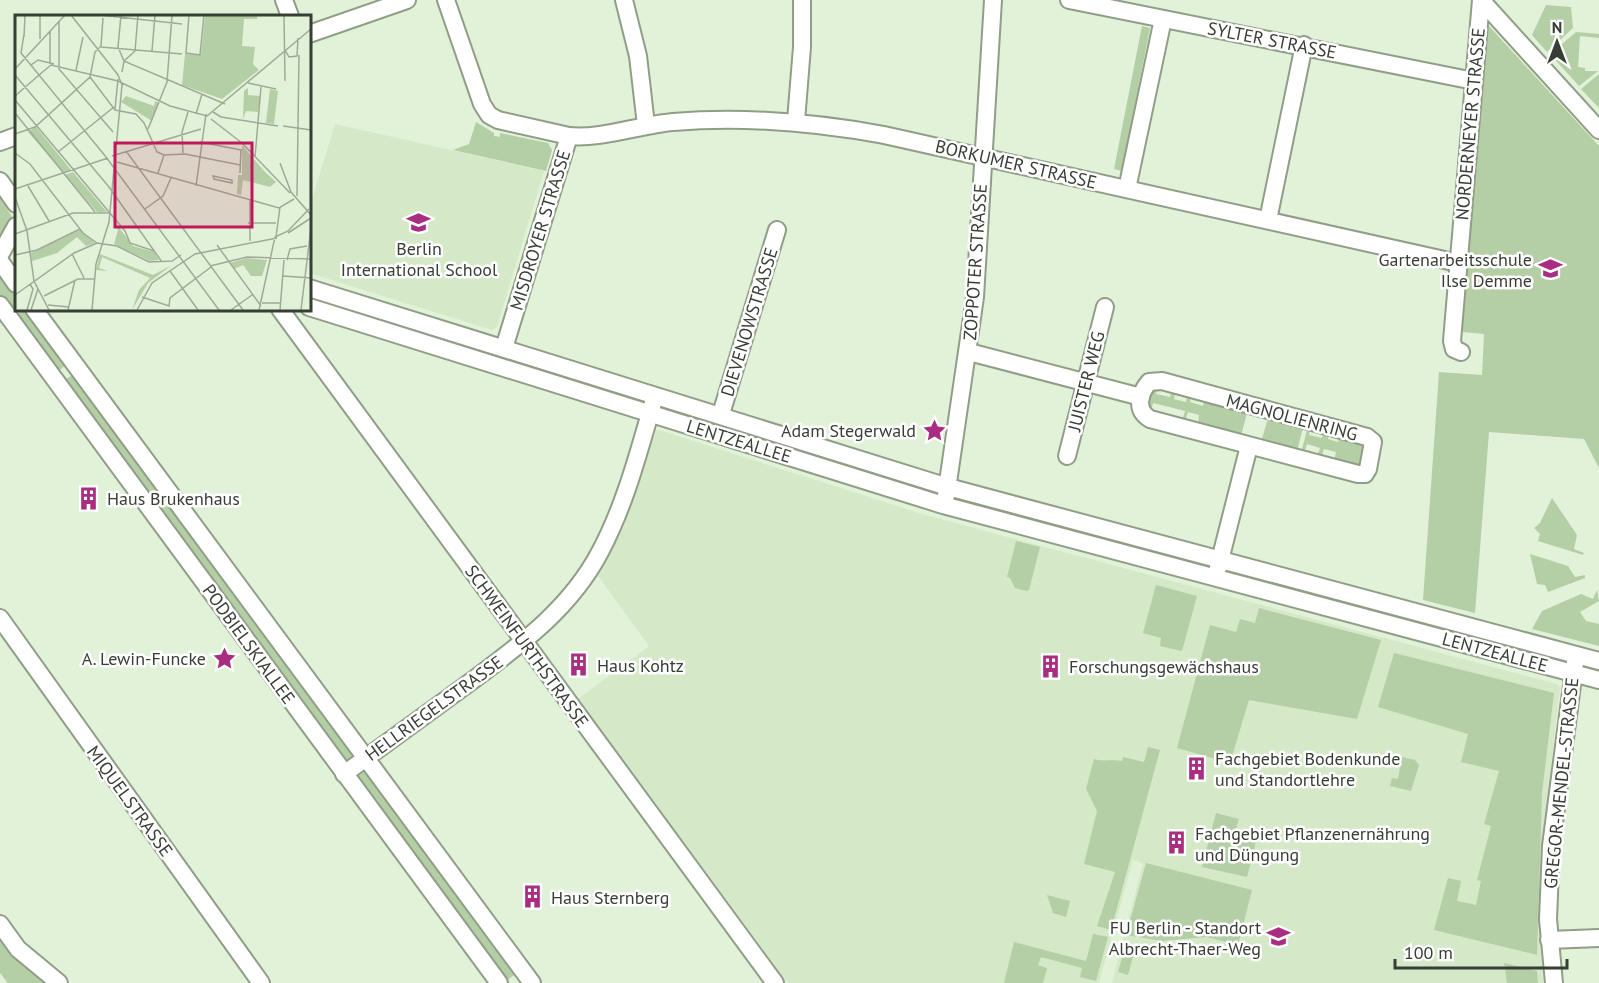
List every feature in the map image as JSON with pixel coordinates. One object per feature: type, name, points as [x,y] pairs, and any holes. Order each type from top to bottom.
[{"type":"street","points":[[284,0],[290,15]]},
{"type":"street","points":[[310,34],[407,0]]},
{"type":"street","name":"MISDROYER STRASSE","points":[[446,0],[482,105],[489,115],[498,120],[568,136],[504,348]]},
{"type":"street","points":[[624,0],[638,56],[646,125]]},
{"type":"street","points":[[796,121],[803,35],[802,0]]},
{"type":"street","name":"ZOPPOTER STRASSE","points":[[948,487],[975,297],[993,0]]},
{"type":"street","name":"SYLTER STRASSE","points":[[1069,0],[1304,45],[1474,81]]},
{"type":"street","points":[[1481,0],[1599,130]]},
{"type":"street","name":"NORDERNEYER STRASSE","points":[[1461,352],[1454,349],[1452,341],[1481,0]]},
{"type":"street","points":[[1127,189],[1163,19]]},
{"type":"street","points":[[1268,220],[1304,45]]},
{"type":"street","name":"BORKUMER STRASSE","points":[[568,136],[581,137],[646,125],[727,119],[796,121],[872,132],[1458,263]]},
{"type":"street","points":[[0,142],[15,136]]},
{"type":"street","points":[[0,181],[15,201]]},
{"type":"street","points":[[0,255],[15,228]]},
{"type":"street","name":"DIEVENOWSTRASSE","points":[[721,414],[777,230]]},
{"type":"street","points":[[0,261],[15,283]]},
{"type":"street","name":"LENTZEALLEE","points":[[310,288],[721,414],[948,487],[1599,661]]},
{"type":"street","name":"PODBIELSKIALLEE","points":[[0,306],[499,983]]},
{"type":"street","name":"LENTZEALLEE","points":[[310,307],[943,505],[1599,680]]},
{"type":"street","name":"JUISTER WEG","points":[[1067,456],[1105,307]]},
{"type":"street","name":"PODBIELSKIALLEE","points":[[35,310],[366,758],[525,980]]},
{"type":"street","name":"SCHWEINFURTHSTRASSE","points":[[281,310],[775,983]]},
{"type":"street","points":[[464,355],[469,338]]},
{"type":"street","points":[[969,352],[1141,397]]},
{"type":"street","points":[[534,378],[540,359]]},
{"type":"street","points":[[54,379],[75,363]]},
{"type":"street","name":"MAGNOLIENRING","points":[[1162,381],[1368,437],[1373,442],[1365,474],[1249,446],[1150,419],[1142,414],[1139,409],[1141,397],[1149,382],[1162,381]]},
{"type":"street","name":"HELLRIEGELSTRASSE","points":[[344,774],[524,642],[555,615],[599,555],[624,500],[655,394]]},
{"type":"street","points":[[1216,578],[1249,446]]},
{"type":"street","points":[[943,505],[948,487]]},
{"type":"street","points":[[1391,624],[1395,606]]},
{"type":"street","name":"MIQUELSTRASSE","points":[[0,618],[261,983]]},
{"type":"street","name":"GREGOR-MENDEL-STRASSE","points":[[1554,983],[1549,940],[1551,846],[1577,655]]},
{"type":"street","points":[[0,924],[18,949],[59,983]]},
{"type":"street","points":[[1549,940],[1599,938]]},
{"type":"shaded area","points":[[1546,5],[1571,7],[1573,28],[1547,52],[1532,35]]},
{"type":"shaded area","points":[[1488,25],[1599,146],[1599,468],[1584,439],[1489,432],[1475,613],[1423,600],[1439,372],[1482,375],[1484,334],[1463,332],[1461,327],[1481,26]]},
{"type":"shaded area","points":[[1142,26],[1150,28],[1122,171],[1114,169]]},
{"type":"shaded area","points":[[1576,32],[1599,34],[1599,38],[1580,36],[1578,67],[1585,68],[1585,71],[1598,71],[1579,86],[1550,54]]},
{"type":"shaded area","points":[[1599,74],[1599,108],[1581,89]]},
{"type":"shaded area","points":[[476,122],[494,133],[494,136],[500,137],[500,133],[548,143],[552,150],[546,171],[453,150],[469,144]]},
{"type":"shaded area","name":"Berlin International School","points":[[335,124],[544,171],[497,327],[492,330],[310,273],[310,206]]},
{"type":"shaded area","points":[[0,198],[12,217],[0,239]]},
{"type":"shaded area","points":[[3,276],[15,292],[15,308],[11,311],[0,297],[0,279]]},
{"type":"shaded area","points":[[310,293],[415,325],[412,334],[310,303]]},
{"type":"shaded area","points":[[23,310],[29,310],[67,364],[57,372],[15,316]]},
{"type":"shaded area","points":[[541,368],[644,396],[646,404],[540,371]]},
{"type":"shaded area","points":[[74,374],[356,755],[346,763],[63,381]]},
{"type":"shaded area","points":[[1158,385],[1156,394],[1170,397],[1172,389],[1176,390],[1174,399],[1186,402],[1188,393],[1191,394],[1190,402],[1203,406],[1205,398],[1248,409],[1241,436],[1198,425],[1199,415],[1188,412],[1185,422],[1182,421],[1185,411],[1153,403],[1151,412],[1148,410],[1149,389]]},
{"type":"shaded area","points":[[660,402],[935,490],[936,493],[934,496],[659,409]]},
{"type":"shaded area","points":[[1269,415],[1304,424],[1297,451],[1261,442]]},
{"type":"shaded area","points":[[1308,426],[1311,426],[1309,435],[1322,438],[1324,430],[1329,431],[1328,439],[1338,442],[1341,434],[1367,442],[1362,465],[1358,467],[1334,462],[1336,452],[1324,449],[1321,458],[1317,457],[1320,448],[1307,444],[1304,454],[1301,453]]},
{"type":"shaded area","points":[[659,430],[922,514],[1557,684],[1560,687],[1540,862],[1538,909],[1543,983],[1112,983],[1143,863],[1133,860],[1099,983],[788,983],[578,699],[649,646],[598,576],[624,526],[656,431]]},
{"type":"shaded area","points":[[954,497],[1208,562],[1205,570],[953,501]]},
{"type":"shaded area","points":[[1552,498],[1577,535],[1574,549],[1584,553],[1583,555],[1538,541],[1540,534],[1534,528],[1540,523]]},
{"type":"shaded area","points":[[1016,541],[1040,547],[1029,590],[1026,591],[1015,588],[1010,578],[1007,577]]},
{"type":"shaded area","points":[[1530,554],[1568,566],[1575,577],[1585,575],[1585,578],[1548,592],[1545,585],[1537,584]]},
{"type":"shaded area","points":[[1223,566],[1388,610],[1386,618],[1220,574]]},
{"type":"shaded area","points":[[1156,585],[1197,596],[1182,651],[1160,646],[1161,638],[1143,633]]},
{"type":"shaded area","points":[[1597,590],[1599,601],[1580,612],[1586,621],[1599,624],[1599,646],[1532,629],[1542,611],[1581,594],[1593,599]]},
{"type":"shaded area","points":[[1259,608],[1381,640],[1357,719],[1249,700],[1230,763],[1177,748],[1210,625],[1236,632],[1240,619],[1255,623]]},
{"type":"shaded area","points":[[1403,614],[1568,659],[1567,666],[1401,622]]},
{"type":"shaded area","points":[[1394,653],[1554,693],[1542,793],[1537,955],[1434,930],[1448,878],[1461,881],[1457,901],[1476,905],[1481,881],[1477,880],[1491,826],[1484,824],[1499,771],[1461,762],[1468,734],[1378,707]]},
{"type":"shaded area","points":[[1148,747],[1160,750],[1111,930],[1097,926],[1115,872],[1084,864],[1097,811],[1086,789],[1094,759],[1122,761],[1123,757],[1144,762]]},
{"type":"shaded area","points":[[1397,756],[1415,760],[1419,765],[1411,791],[1390,786],[1392,778],[1398,779],[1400,767],[1395,765]]},
{"type":"shaded area","points":[[367,770],[517,973],[506,981],[356,777]]},
{"type":"shaded area","points":[[1216,813],[1239,819],[1234,835],[1256,842],[1247,877],[1202,867]]},
{"type":"shaded area","points":[[1146,863],[1252,890],[1238,945],[1206,937],[1162,941],[1126,935]]},
{"type":"shaded area","points":[[1047,895],[1070,901],[1066,917],[1053,913]]},
{"type":"shaded area","points":[[1093,934],[1108,937],[1096,981],[1080,977],[1082,968],[1041,957],[1038,965],[1047,968],[1043,983],[1004,983],[1014,942],[1086,961]]},
{"type":"shaded area","points":[[0,935],[48,983],[8,983],[0,973]]},
{"type":"shaded area","points":[[1126,943],[1136,946],[1128,975],[1118,972]]},
{"type":"shaded area","points":[[1504,963],[1537,971],[1538,983],[1507,983]]},
{"type":"place","name":"Berlin International School","points":[[419,222]]},
{"type":"place","name":"Gartenarbeitsschule Ilse Demme","points":[[1550,269]]},
{"type":"place","name":"Adam Stegerwald","points":[[934,430]]},
{"type":"place","name":"Haus Brukenhaus","points":[[89,498]]},
{"type":"place","name":"A. Lewin-Funcke","points":[[224,658]]},
{"type":"place","name":"Haus Kohtz","points":[[579,665]]},
{"type":"place","name":"Forschungsgewächshaus","points":[[1051,666]]},
{"type":"place","name":"Fachgebiet Bodenkunde und Standortlehre","points":[[1197,768]]},
{"type":"place","name":"Fachgebiet Pflanzenernährung und Düngung","points":[[1177,843]]},
{"type":"place","name":"Haus Sternberg","points":[[533,897]]},
{"type":"place","name":"FU Berlin - Standort Albrecht-Thaer-Weg","points":[[1279,937]]}]
